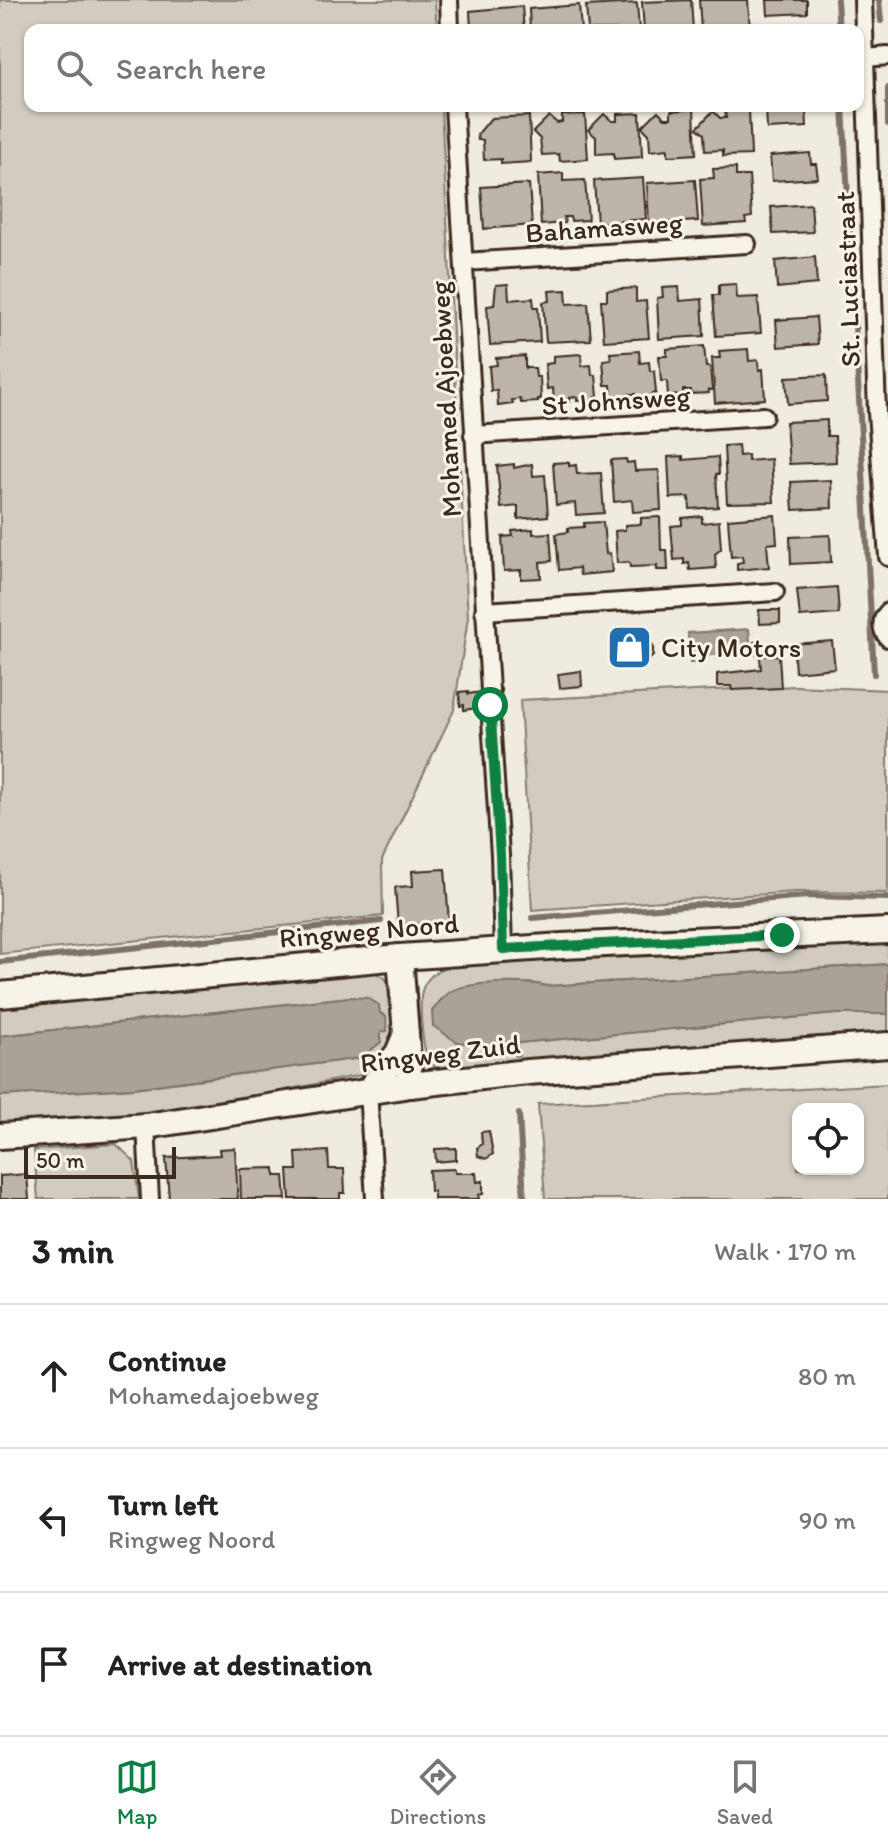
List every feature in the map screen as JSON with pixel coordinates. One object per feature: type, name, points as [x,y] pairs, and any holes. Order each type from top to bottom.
[{"type":"street","points":[[449,0],[450,24]]},
{"type":"street","name":"St. Luciastraat","points":[[863,0],[888,557]]},
{"type":"street","points":[[866,58],[888,56]]},
{"type":"street","name":"Mohamed Ajoebweg","points":[[454,112],[500,855],[503,949]]},
{"type":"street","name":"Bahamasweg","points":[[464,262],[747,244]]},
{"type":"street","name":"St Johnsweg","points":[[473,435],[764,416]]},
{"type":"street","points":[[484,611],[775,592]]},
{"type":"street","points":[[888,612],[882,623],[883,632],[888,638]]},
{"type":"street","name":"Ringweg Noord","points":[[0,995],[503,949],[888,931]]},
{"type":"street","points":[[400,957],[410,1085]]},
{"type":"street","points":[[375,1199],[368,1091],[398,1053],[406,1034]]},
{"type":"street","name":"Ringweg Zuid","points":[[0,1136],[146,1126],[410,1085],[528,1072],[888,1045]]},
{"type":"street","points":[[146,1126],[150,1199]]},
{"type":"shaded area","points":[[0,0],[435,0],[437,24],[24,24],[24,112],[441,112],[468,618],[454,710],[382,860],[383,916],[0,954]]},
{"type":"shaded area","points":[[749,629],[751,653],[709,655],[702,663],[690,663],[688,633]]},
{"type":"shaded area","points":[[795,686],[888,690],[888,893],[796,892],[532,910],[520,700]]},
{"type":"shaded area","points":[[888,942],[888,964],[547,986],[532,983],[441,999],[436,1008],[485,1046],[836,1014],[888,1014],[888,1038],[448,1073],[434,1066],[426,1052],[421,1023],[422,994],[430,978],[446,966],[709,949]]},
{"type":"shaded area","points":[[888,964],[888,1014],[836,1014],[485,1046],[457,1042],[433,1026],[432,1011],[450,992],[483,984],[547,986]]},
{"type":"shaded area","points":[[357,971],[375,972],[386,979],[390,989],[392,1037],[377,1068],[361,1075],[140,1119],[0,1129],[0,1096],[133,1088],[361,1058],[381,1042],[381,1032],[387,1031],[380,1013],[350,997],[0,1036],[0,1008]]},
{"type":"shaded area","points":[[349,997],[368,998],[379,1005],[380,1013],[386,1016],[387,1031],[381,1032],[381,1042],[361,1058],[133,1088],[0,1096],[0,1036]]},
{"type":"shaded area","points":[[888,1084],[888,1199],[545,1199],[538,1104]]},
{"type":"shaded area","points":[[116,1144],[134,1161],[139,1199],[38,1199],[34,1150]]},
{"type":"building","points":[[691,0],[693,24],[644,24],[642,2]]},
{"type":"building","points":[[699,0],[748,0],[750,24],[701,24]]},
{"type":"building","points":[[767,0],[807,0],[807,13],[768,15]]},
{"type":"building","points":[[637,3],[639,24],[588,24],[586,6]]},
{"type":"building","points":[[579,5],[581,24],[530,24],[529,9]]},
{"type":"building","points":[[522,6],[524,24],[471,24],[470,11]]},
{"type":"building","points":[[657,112],[671,118],[671,112],[694,112],[696,154],[668,156],[668,149],[650,151],[649,134],[642,127]]},
{"type":"building","points":[[712,112],[726,118],[725,112],[749,112],[751,155],[723,156],[723,150],[705,151],[704,134],[697,128]]},
{"type":"building","points":[[766,112],[806,112],[807,127],[767,129]]},
{"type":"building","points":[[640,113],[642,157],[614,159],[614,153],[596,154],[596,137],[588,130],[604,114],[617,121],[617,114]]},
{"type":"building","points":[[585,114],[588,159],[560,161],[559,154],[542,155],[540,139],[533,132],[549,116],[557,123],[562,122],[562,115]]},
{"type":"building","points":[[529,116],[531,162],[501,164],[501,159],[484,160],[483,140],[478,140],[477,135],[491,118]]},
{"type":"building","points":[[810,153],[811,164],[816,164],[818,178],[772,181],[770,156]]},
{"type":"building","points":[[736,168],[736,176],[749,176],[752,217],[745,218],[746,223],[703,226],[700,179],[714,178],[713,169]]},
{"type":"building","points":[[563,173],[563,181],[585,180],[588,220],[571,221],[570,217],[564,217],[565,223],[541,225],[538,175]]},
{"type":"building","points":[[643,178],[646,219],[597,223],[594,181]]},
{"type":"building","points":[[695,180],[698,221],[649,224],[647,183]]},
{"type":"building","points":[[529,184],[532,225],[484,229],[481,187]]},
{"type":"building","points":[[811,204],[813,232],[773,234],[771,207]]},
{"type":"building","points":[[815,257],[817,284],[777,288],[775,261]]},
{"type":"building","points":[[508,284],[509,300],[533,298],[534,307],[538,307],[540,342],[490,345],[487,306],[494,305],[496,285]]},
{"type":"building","points":[[736,284],[737,298],[758,297],[761,333],[716,336],[713,295],[719,295],[719,285]]},
{"type":"building","points":[[679,287],[680,301],[702,299],[704,336],[659,339],[657,298],[663,297],[662,288]]},
{"type":"building","points":[[636,288],[636,302],[646,301],[649,338],[604,341],[601,300],[607,300],[607,290]]},
{"type":"building","points":[[566,290],[567,304],[588,303],[591,340],[546,342],[543,302],[550,301],[549,291]]},
{"type":"building","points":[[816,317],[818,344],[778,347],[776,320]]},
{"type":"building","points":[[704,346],[712,390],[691,394],[691,390],[683,390],[683,395],[668,396],[667,381],[661,381],[659,356],[667,356],[667,349]]},
{"type":"building","points":[[748,349],[749,361],[758,360],[759,370],[763,369],[765,399],[715,403],[712,358],[720,358],[719,351]]},
{"type":"building","points":[[639,351],[640,363],[649,362],[650,371],[654,371],[656,393],[635,398],[635,394],[627,394],[627,399],[612,400],[611,385],[605,385],[603,360],[611,359],[610,353]]},
{"type":"building","points":[[581,354],[582,366],[591,365],[592,375],[596,375],[598,397],[577,401],[577,397],[569,398],[569,402],[554,403],[553,388],[547,389],[545,364],[553,363],[553,356]]},
{"type":"building","points":[[525,356],[525,368],[535,368],[536,377],[540,377],[541,399],[521,403],[520,399],[512,400],[513,404],[498,406],[497,390],[491,391],[489,366],[497,365],[496,358]]},
{"type":"building","points":[[826,375],[827,401],[788,404],[786,377]]},
{"type":"building","points":[[827,420],[827,436],[835,436],[836,462],[789,464],[786,422]]},
{"type":"building","points":[[738,445],[739,456],[748,455],[748,461],[771,459],[774,502],[727,503],[724,446]]},
{"type":"building","points":[[683,456],[683,460],[718,457],[718,507],[690,509],[689,497],[670,498],[668,457]]},
{"type":"building","points":[[626,459],[627,463],[634,462],[635,471],[659,470],[661,510],[633,512],[632,500],[614,502],[611,460]]},
{"type":"building","points":[[569,462],[569,466],[576,465],[577,474],[601,473],[604,513],[576,515],[575,503],[556,505],[553,463]]},
{"type":"building","points":[[514,464],[514,468],[532,464],[533,476],[545,475],[548,516],[518,519],[518,506],[501,508],[497,466]]},
{"type":"building","points":[[831,480],[832,508],[793,510],[791,482]]},
{"type":"building","points":[[775,515],[777,543],[767,544],[769,567],[737,570],[737,563],[743,562],[742,556],[731,557],[728,519]]},
{"type":"building","points":[[702,516],[702,523],[719,521],[721,549],[715,554],[716,568],[690,570],[689,563],[684,564],[684,559],[674,560],[671,526],[682,525],[682,518]]},
{"type":"building","points":[[660,517],[661,550],[667,550],[668,570],[657,570],[657,566],[630,567],[629,562],[617,563],[615,531],[625,530],[625,525],[641,524],[641,518]]},
{"type":"building","points":[[603,522],[606,554],[610,553],[612,572],[580,575],[579,568],[559,570],[556,534],[568,532],[568,528],[584,527],[584,523]]},
{"type":"building","points":[[533,529],[533,534],[550,533],[552,561],[540,562],[541,578],[521,579],[521,570],[504,571],[502,537],[513,536],[512,531]]},
{"type":"building","points":[[830,535],[831,562],[791,564],[790,537]]},
{"type":"building","points":[[837,587],[839,614],[800,617],[797,590]]},
{"type":"building","points":[[759,610],[780,610],[780,623],[760,624]]},
{"type":"building","points":[[647,639],[653,646],[653,656],[647,661],[628,663],[622,658],[621,647],[626,640]]},
{"type":"building","points":[[760,641],[766,645],[765,656],[779,655],[781,688],[732,690],[731,686],[717,686],[717,674],[761,669],[760,657],[751,648],[754,642]]},
{"type":"building","points":[[832,641],[835,668],[795,672],[793,644]]},
{"type":"building","points":[[581,671],[582,686],[560,688],[558,674]]},
{"type":"building","points":[[501,689],[502,704],[464,710],[464,705],[460,706],[459,692],[468,691],[468,694]]},
{"type":"building","points":[[445,869],[449,922],[398,925],[395,887],[413,886],[412,871]]},
{"type":"building","points":[[489,1131],[493,1154],[486,1159],[478,1156],[477,1148],[482,1144],[481,1132]]},
{"type":"building","points":[[235,1148],[238,1199],[169,1199],[166,1158],[220,1155],[219,1149]]},
{"type":"building","points":[[456,1148],[456,1160],[436,1162],[435,1149]]},
{"type":"building","points":[[328,1151],[329,1169],[344,1169],[345,1193],[340,1193],[340,1199],[290,1199],[288,1170],[297,1170],[296,1153]]},
{"type":"building","points":[[275,1168],[275,1176],[284,1176],[286,1199],[241,1199],[240,1169]]},
{"type":"building","points":[[455,1169],[455,1173],[476,1173],[477,1182],[483,1181],[483,1194],[478,1195],[479,1199],[434,1199],[434,1191],[430,1191],[429,1170]]},
{"type":"building","points":[[27,1174],[29,1199],[0,1199],[0,1176]]},
{"type":"waterway","points":[[837,0],[839,24]]},
{"type":"waterway","points":[[879,0],[881,21]]},
{"type":"waterway","points":[[888,88],[888,124]]},
{"type":"waterway","points":[[843,112],[874,674]]},
{"type":"waterway","points":[[532,918],[808,896],[888,898]]},
{"type":"waterway","points":[[0,962],[381,921]]},
{"type":"waterway","points":[[514,1038],[517,1054]]},
{"type":"waterway","points":[[519,1114],[524,1199]]},
{"type":"place","name":"City Motors","points":[[630,647]]},
{"type":"route","points":[[490,705],[503,949],[782,935]]}]
